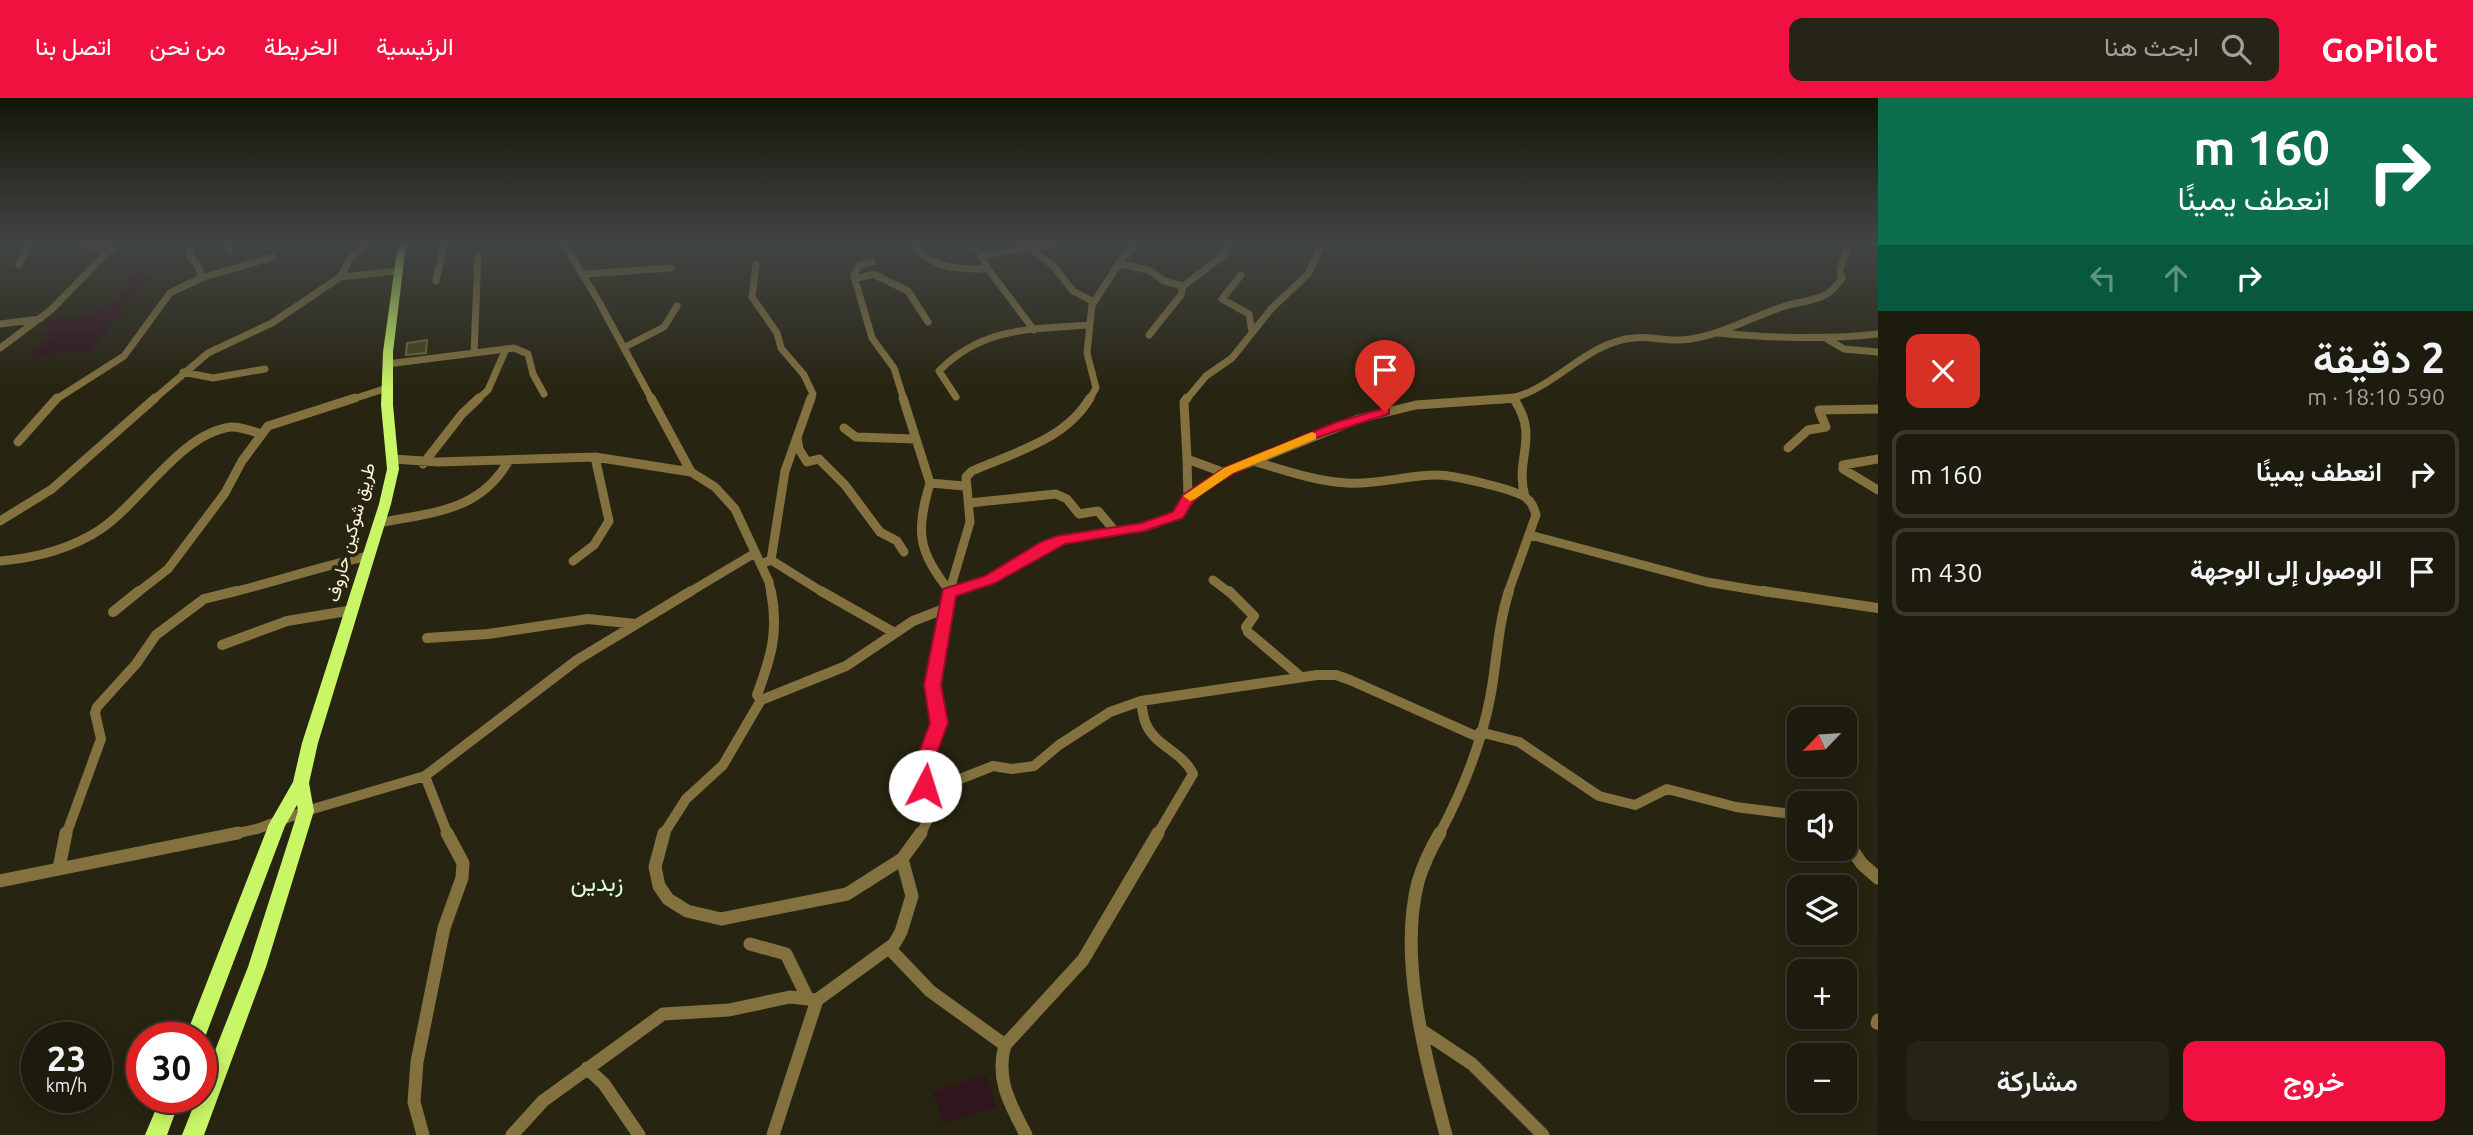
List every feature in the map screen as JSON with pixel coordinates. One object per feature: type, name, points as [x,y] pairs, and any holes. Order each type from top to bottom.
[{"type":"main road","name":"طريق شوكين حاروف","points":[[201,1022],[277,824],[300,783],[379,523],[393,464],[387,364],[395,292]]},
{"type":"main road","name":"طريق شوكين حاروف","points":[[192,1135],[257,967],[306,811],[300,783]]},
{"type":"main road","points":[[156,1135],[165,1113]]},
{"type":"street","points":[[0,348],[40,319],[67,292]]},
{"type":"street","points":[[18,442],[58,397],[124,356],[171,292]]},
{"type":"street","points":[[0,521],[40,498],[87,460],[183,372],[208,354],[272,323],[316,292]]},
{"type":"street","points":[[474,353],[476,292]]},
{"type":"street","points":[[595,292],[691,472]]},
{"type":"street","points":[[753,292],[752,297],[777,333],[782,348],[804,375],[813,394],[783,480],[771,560]]},
{"type":"street","points":[[859,292],[872,338],[894,368],[930,484],[921,517],[920,538],[929,568],[949,592]]},
{"type":"street","points":[[909,292],[928,322]]},
{"type":"street","points":[[1005,292],[1034,330]]},
{"type":"street","points":[[1077,292],[1094,302]]},
{"type":"street","points":[[944,609],[913,621],[846,666],[761,700],[723,765],[686,799],[664,832],[655,867],[659,886],[668,899],[687,911],[721,919],[835,898],[902,859],[913,847],[933,810],[923,778],[923,766],[939,723],[933,685],[944,609],[971,522],[964,486],[966,477],[972,471],[1058,434],[1080,415],[1094,395],[1096,381],[1087,353],[1088,325],[1094,302],[1101,292]]},
{"type":"street","points":[[1149,335],[1182,292]]},
{"type":"street","points":[[1227,292],[1222,299],[1249,314],[1252,331]]},
{"type":"street","points":[[1188,498],[1182,409],[1186,398],[1206,376],[1232,358],[1287,292]]},
{"type":"street","points":[[949,592],[990,579],[1062,539],[1144,527],[1178,515],[1188,498],[1225,473],[1350,421],[1399,408],[1514,399],[1547,382],[1591,352],[1618,340],[1682,340],[1831,292]]},
{"type":"street","points":[[625,347],[664,327],[677,306]]},
{"type":"street","points":[[0,324],[40,319]]},
{"type":"street","points":[[956,397],[939,374],[945,364],[987,337],[1088,325]]},
{"type":"street","points":[[1711,332],[1780,339],[1826,339],[1878,334]]},
{"type":"street","points":[[1826,339],[1844,349],[1878,352]]},
{"type":"street","points":[[424,463],[462,414],[488,390],[506,349]]},
{"type":"street","points":[[387,364],[506,349],[528,354],[533,374],[544,394]]},
{"type":"street","points":[[183,372],[198,378],[225,378],[265,369]]},
{"type":"street","points":[[113,612],[168,569],[225,493],[242,461],[268,426],[387,388]]},
{"type":"street","points":[[1514,399],[1522,410],[1529,437],[1522,483],[1525,497]]},
{"type":"street","points":[[1788,448],[1808,430],[1826,427],[1819,410],[1878,409]]},
{"type":"street","points":[[0,561],[45,554],[92,534],[114,520],[165,470],[213,432],[238,427],[262,434]]},
{"type":"street","points":[[844,428],[856,437],[915,439]]},
{"type":"street","points":[[797,436],[799,449],[807,462],[819,460],[845,485],[880,533],[897,541],[904,552]]},
{"type":"street","points":[[573,561],[594,545],[609,521],[595,457]]},
{"type":"street","points":[[393,464],[595,457],[691,472],[724,494],[735,509],[769,582],[776,630],[771,657],[757,695],[761,700]]},
{"type":"street","points":[[1187,459],[1225,473]]},
{"type":"street","points":[[379,523],[466,502],[496,482],[509,460]]},
{"type":"street","points":[[1878,460],[1843,465],[1843,469],[1878,490]]},
{"type":"street","points":[[1254,461],[1305,477],[1346,483],[1386,483],[1435,475],[1454,476],[1525,497],[1534,506],[1536,515],[1515,568],[1501,620],[1490,696],[1479,734],[1461,793],[1433,841],[1424,863],[1414,904],[1412,946],[1435,1094],[1446,1135]]},
{"type":"street","points":[[930,484],[964,486]]},
{"type":"street","points":[[969,503],[1056,494],[1067,499],[1079,514],[1094,510],[1100,512],[1114,530]]},
{"type":"street","points":[[1530,535],[1718,584],[1830,603],[1878,608]]},
{"type":"street","points":[[59,868],[68,824],[101,739],[95,713],[97,707],[136,664],[156,635],[212,595],[277,582],[325,565],[369,556]]},
{"type":"street","points":[[0,881],[277,824],[306,811],[425,775],[577,660],[636,624],[757,558],[771,560],[799,579],[895,633]]},
{"type":"street","points":[[1213,580],[1254,616],[1246,627],[1248,632],[1301,677]]},
{"type":"street","points":[[222,645],[287,621],[353,610]]},
{"type":"street","points":[[427,638],[508,631],[599,617],[618,618],[636,624]]},
{"type":"street","points":[[923,778],[960,779],[993,766],[1012,769],[1034,766],[1059,745],[1110,712],[1141,701],[1328,675],[1342,677],[1479,734],[1519,742],[1538,752],[1599,796],[1612,800],[1635,805],[1667,789],[1736,807],[1787,812]]},
{"type":"street","points":[[1026,1135],[1000,1082],[999,1060],[1005,1045],[1083,960],[1193,774],[1184,759],[1161,743],[1145,725],[1141,701]]},
{"type":"street","points":[[424,1135],[414,1102],[417,1062],[430,988],[444,928],[462,878],[463,863],[444,828],[425,775]]},
{"type":"street","points":[[1857,857],[1878,878]]},
{"type":"street","points":[[512,1135],[543,1101],[666,1013],[729,1010],[790,997],[813,999],[889,948],[901,932],[912,896],[902,859]]},
{"type":"street","points":[[750,944],[786,954],[813,999],[773,1135]]},
{"type":"street","points":[[889,948],[930,991],[1005,1045]]},
{"type":"street","points":[[1424,1032],[1472,1064],[1543,1135]]},
{"type":"street","points":[[587,1068],[604,1084],[639,1135]]},
{"type":"shaded area","points":[[121,292],[140,292],[90,351],[28,357],[52,337],[38,336],[54,325],[42,325],[46,322],[85,316]]},
{"type":"shaded area","points":[[985,1075],[996,1106],[943,1124],[933,1092]]},
{"type":"building","points":[[427,340],[426,353],[406,355],[407,343]]},
{"type":"slow traffic","points":[[1190,496],[1240,465],[1312,436]]},
{"type":"district","name":"زبدين","points":[[597,882]]},
{"type":"route","points":[[925,786],[923,766],[939,723],[933,685],[948,593],[990,579],[1062,539],[1162,522],[1178,515],[1188,498],[1240,465],[1342,424],[1385,412]]}]
